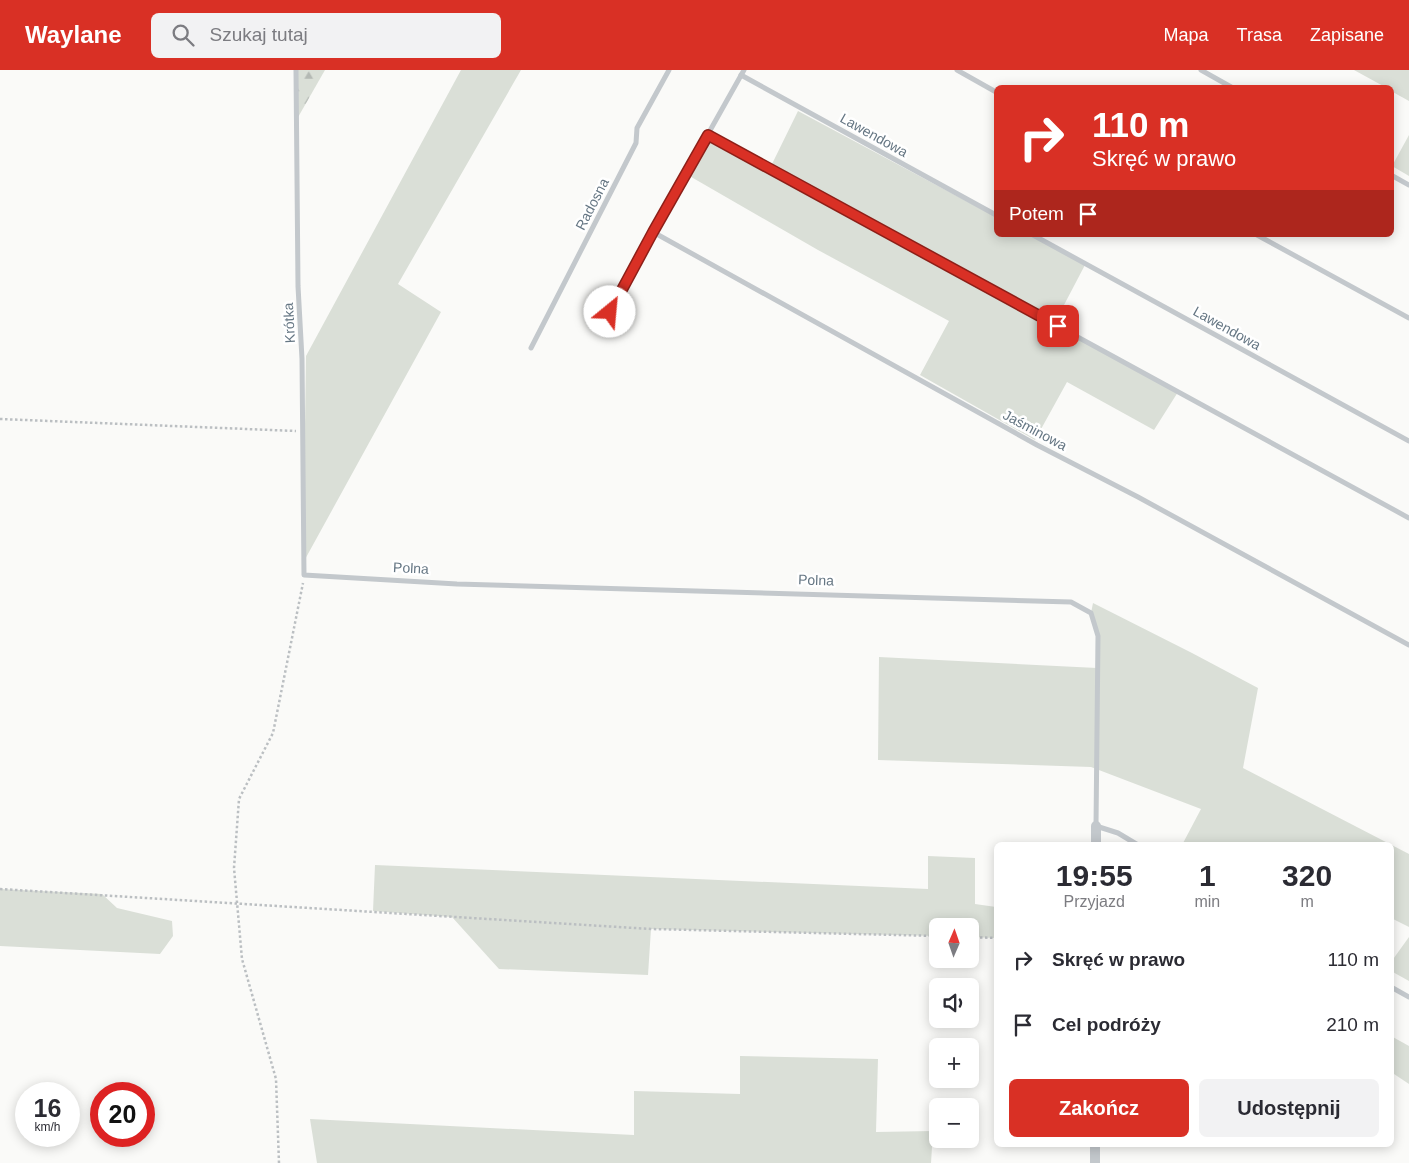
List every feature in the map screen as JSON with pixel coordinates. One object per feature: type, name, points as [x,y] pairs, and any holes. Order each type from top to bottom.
[{"type":"street","name":"Polna","points":[[1096,826],[1096,842]]},
{"type":"street","points":[[1095,1147],[1095,1163]]},
{"type":"lane","name":"Krótka","points":[[296,70],[304,576]]},
{"type":"lane","name":"Radosna","points":[[531,348],[636,143],[637,128],[669,70]]},
{"type":"lane","points":[[957,70],[994,91]]},
{"type":"lane","points":[[1201,70],[1228,85]]},
{"type":"lane","points":[[610,312],[743,73]]},
{"type":"lane","name":"Lawendowa","points":[[743,73],[994,214]]},
{"type":"lane","points":[[708,135],[1409,518]]},
{"type":"lane","points":[[1394,177],[1409,185]]},
{"type":"lane","name":"Jaśminowa","points":[[653,232],[1037,445],[1138,497],[1409,645]]},
{"type":"lane","name":"Lawendowa","points":[[1037,237],[1409,441]]},
{"type":"lane","points":[[1261,237],[1409,318]]},
{"type":"lane","name":"Polna","points":[[304,576],[457,584],[1071,602],[1091,613],[1098,636],[1096,826]]},
{"type":"lane","points":[[1096,826],[1118,833],[1133,842]]},
{"type":"lane","points":[[1394,990],[1409,997]]},
{"type":"path","points":[[0,419],[302,431]]},
{"type":"path","points":[[279,1163],[276,1079],[242,959],[234,868],[239,799],[273,733],[304,576]]},
{"type":"path","points":[[0,888],[651,929],[929,936]]},
{"type":"path","points":[[979,937],[994,938]]},
{"type":"green space","points":[[296,70],[325,70],[297,119]]},
{"type":"green space","points":[[461,70],[521,70],[398,284],[441,312],[303,563],[306,356]]},
{"type":"green space","points":[[1354,70],[1409,70],[1409,101],[1394,93],[1394,85],[1381,85]]},
{"type":"green space","points":[[798,111],[994,216],[994,237],[1033,237],[1086,263],[1053,326],[1178,392],[1154,430],[1067,382],[1035,440],[920,375],[949,321],[818,250],[686,174],[712,133],[772,164]]},
{"type":"green space","points":[[1409,135],[1409,176],[1394,167],[1394,162]]},
{"type":"green space","points":[[1093,603],[1258,688],[1243,768],[1386,842],[1184,842],[1201,809],[1091,767],[878,760],[879,657],[1097,668],[1098,636],[1091,613]]},
{"type":"green space","points":[[1394,846],[1409,854],[1409,927],[1394,920]]},
{"type":"green space","points":[[928,856],[975,858],[975,904],[994,907],[994,938],[979,937],[979,918],[929,918],[929,936],[651,929],[648,975],[499,969],[452,917],[373,911],[375,865],[928,889]]},
{"type":"green space","points":[[0,889],[102,894],[117,908],[172,921],[173,936],[160,954],[0,946]]},
{"type":"green space","points":[[1409,937],[1409,981],[1394,973],[1394,958]]},
{"type":"green space","points":[[1394,1038],[1409,1046],[1409,1084],[1394,1074]]},
{"type":"green space","points":[[740,1056],[878,1059],[876,1132],[929,1131],[929,1148],[932,1148],[931,1163],[317,1163],[310,1119],[634,1135],[634,1091],[740,1094]]},
{"type":"route","points":[[610,312],[708,135],[1058,326]]}]
